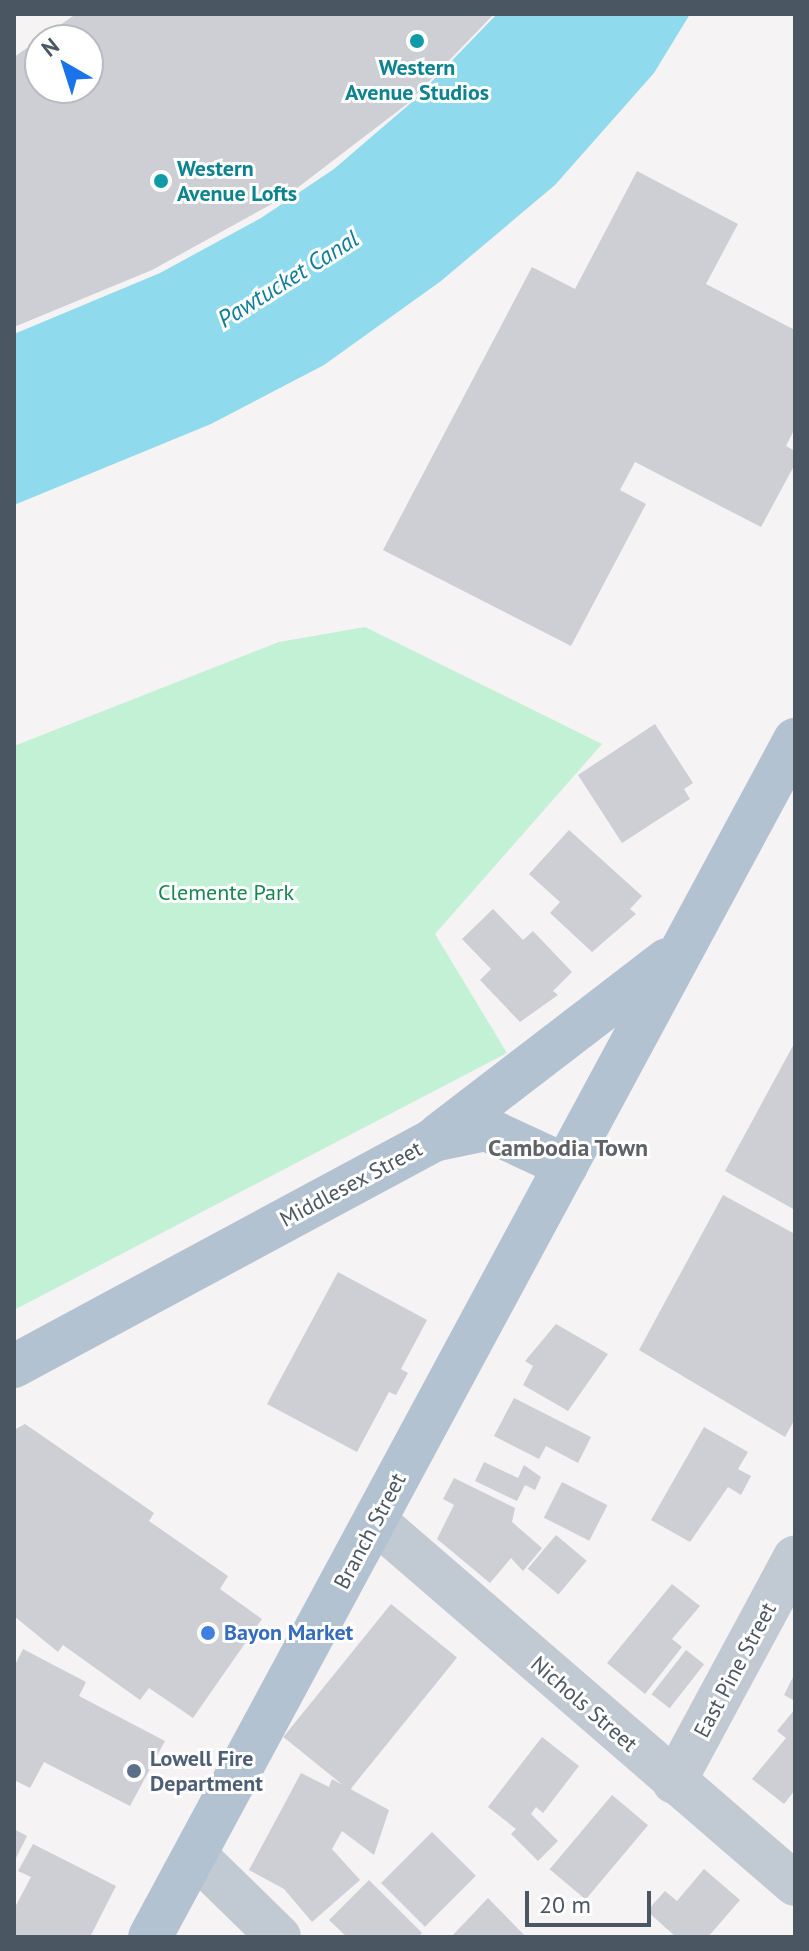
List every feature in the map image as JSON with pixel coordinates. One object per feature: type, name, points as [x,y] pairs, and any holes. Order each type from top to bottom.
[{"type":"main road","points":[[566,1166],[795,740]]},
{"type":"main road","points":[[433,1140],[684,946]]},
{"type":"main road","name":"Middlesex Street","points":[[14,1366],[433,1140],[486,1129],[566,1166]]},
{"type":"main road","name":"Branch Street","points":[[150,1937],[566,1166]]},
{"type":"street","name":"Nichols Street","points":[[375,1521],[795,1884]]},
{"type":"street","name":"East Pine Street","points":[[674,1782],[795,1557]]},
{"type":"street","points":[[196,1856],[279,1937]]},
{"type":"green space","name":"Clemente Park","points":[[365,627],[602,744],[435,934],[507,1053],[14,1310],[14,746],[279,642]]},
{"type":"water","name":"Pawtucket Canal","points":[[497,14],[690,14],[654,73],[555,185],[441,281],[324,365],[211,424],[14,505],[14,334],[160,273],[261,218],[334,169],[412,102]]},
{"type":"building","name":"Western Avenue Lofts","points":[[76,14],[494,14],[407,104],[288,195],[152,270],[14,327],[14,57],[24,50],[24,104],[104,104],[104,24],[62,24]]},
{"type":"building","points":[[637,171],[738,224],[706,284],[795,330],[795,428],[786,446],[795,451],[795,464],[761,527],[635,462],[620,490],[646,504],[571,646],[383,550],[532,267],[575,289]]},
{"type":"building","points":[[655,724],[693,783],[684,789],[690,799],[622,843],[578,775]]},
{"type":"building","points":[[569,830],[642,896],[630,909],[636,914],[592,952],[550,913],[560,902],[529,874]]},
{"type":"building","points":[[493,909],[523,940],[533,931],[572,972],[553,991],[558,995],[520,1022],[480,980],[491,969],[462,939]]},
{"type":"building","points":[[795,1042],[795,1210],[725,1171]]},
{"type":"building","points":[[723,1195],[795,1234],[795,1419],[785,1437],[639,1350]]},
{"type":"building","points":[[338,1272],[427,1320],[401,1369],[408,1373],[396,1395],[389,1392],[357,1452],[267,1404]]},
{"type":"building","points":[[556,1324],[608,1354],[568,1411],[523,1385],[533,1366],[525,1361]]},
{"type":"building","points":[[514,1398],[591,1437],[578,1463],[546,1446],[539,1459],[494,1436]]},
{"type":"building","points":[[25,1424],[154,1513],[149,1521],[228,1576],[220,1589],[262,1619],[193,1718],[149,1688],[140,1700],[63,1645],[58,1652],[14,1616],[14,1430]]},
{"type":"building","points":[[704,1427],[748,1452],[738,1469],[751,1476],[741,1495],[728,1487],[690,1542],[651,1520]]},
{"type":"building","points":[[484,1462],[518,1478],[524,1465],[541,1477],[535,1490],[525,1485],[517,1501],[475,1481]]},
{"type":"building","points":[[454,1478],[515,1508],[512,1522],[542,1548],[523,1571],[511,1558],[490,1583],[437,1539],[454,1505],[443,1499]]},
{"type":"building","points":[[562,1482],[607,1505],[589,1541],[544,1518]]},
{"type":"building","points":[[556,1535],[587,1561],[558,1594],[528,1569]]},
{"type":"building","points":[[672,1584],[700,1606],[672,1639],[682,1647],[645,1694],[607,1663]]},
{"type":"building","points":[[391,1604],[457,1657],[349,1790],[283,1737]]},
{"type":"building","points":[[23,1649],[86,1682],[79,1696],[165,1741],[130,1806],[44,1762],[30,1788],[14,1780],[14,1667]]},
{"type":"building","points":[[686,1650],[704,1664],[670,1708],[652,1694]]},
{"type":"building","points":[[795,1673],[795,1701],[784,1695]]},
{"type":"building","points":[[795,1709],[795,1790],[784,1804],[752,1779],[786,1738],[777,1731]]},
{"type":"building","points":[[542,1737],[579,1766],[543,1813],[536,1807],[531,1814],[558,1841],[538,1861],[511,1834],[516,1829],[488,1807]]},
{"type":"building","points":[[301,1773],[329,1787],[332,1779],[389,1810],[374,1855],[342,1831],[332,1849],[360,1880],[312,1922],[284,1889],[249,1870]]},
{"type":"building","points":[[612,1795],[648,1825],[586,1900],[550,1869]]},
{"type":"building","points":[[14,1829],[27,1836],[14,1862]]},
{"type":"building","points":[[432,1832],[476,1876],[425,1927],[381,1883]]},
{"type":"building","points":[[33,1844],[116,1886],[90,1937],[14,1937],[14,1909],[31,1877],[18,1871]]},
{"type":"building","points":[[704,1869],[740,1900],[708,1937],[676,1937],[647,1911],[665,1891],[677,1901]]},
{"type":"building","points":[[369,1880],[422,1933],[418,1937],[347,1937],[329,1920]]},
{"type":"building","points":[[488,1898],[526,1937],[451,1937]]},
{"type":"place","name":"Western Avenue Studios","points":[[417,41]]},
{"type":"place","name":"Western Avenue Lofts","points":[[161,181]]},
{"type":"place","name":"Bayon Market","points":[[208,1633]]},
{"type":"place","name":"Lowell Fire Department","points":[[134,1771]]},
{"type":"district","name":"Cambodia Town","points":[[568,1148]]}]
